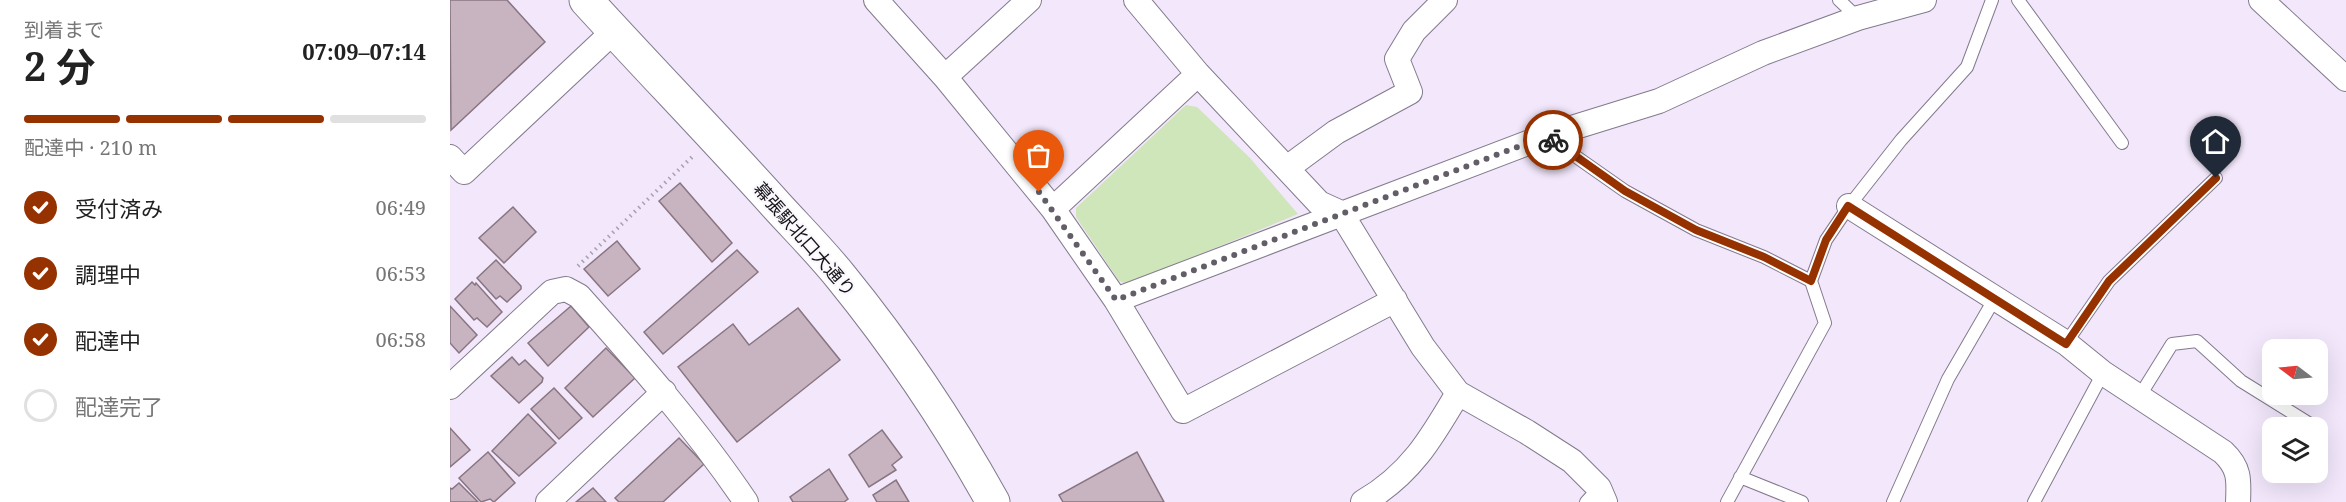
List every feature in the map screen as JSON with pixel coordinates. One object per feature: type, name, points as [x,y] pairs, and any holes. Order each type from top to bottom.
[{"type":"street","name":"幕張駅北口大通り","points":[[585,0],[714,136],[840,275],[882,330],[960,445],[993,502]]},
{"type":"street","points":[[876,0],[945,77],[1053,209],[1116,300],[1184,411],[1395,300]]},
{"type":"street","points":[[945,77],[1029,0]]},
{"type":"street","points":[[1136,0],[1198,74],[1319,203],[1341,213],[1423,347],[1458,393],[1527,432],[1572,461],[1597,497]]},
{"type":"street","points":[[1287,168],[1336,132],[1410,92],[1397,58],[1414,31],[1445,0]]},
{"type":"street","points":[[1116,300],[1546,136],[1659,101],[1763,53],[1858,18],[1923,0]]},
{"type":"street","points":[[2261,0],[2346,79]]},
{"type":"street","points":[[455,171],[614,31]]},
{"type":"street","points":[[1053,209],[1198,74]]},
{"type":"street","points":[[1848,206],[2066,344],[2103,373],[2213,445],[2233,462],[2238,477],[2238,502]]},
{"type":"street","points":[[450,387],[552,292],[566,289],[579,296],[664,392],[714,454],[746,502]]},
{"type":"street","points":[[548,502],[664,392]]},
{"type":"street","points":[[1363,502],[1389,485],[1419,455],[1432,438],[1458,393]]},
{"type":"lane","points":[[1839,0],[1858,18]]},
{"type":"lane","points":[[1727,502],[1826,323],[1811,281],[1826,240],[1848,206],[1901,140],[1967,67],[1992,0]]},
{"type":"lane","points":[[2018,0],[2122,143]]},
{"type":"lane","points":[[1546,136],[1625,191],[1696,230],[1764,257],[1811,281]]},
{"type":"lane","points":[[2066,344],[2109,281],[2216,178]]},
{"type":"lane","points":[[1893,502],[1948,379],[1995,298]]},
{"type":"lane","points":[[2139,397],[2172,344],[2197,341],[2241,381],[2299,417]]},
{"type":"lane","points":[[2034,502],[2103,373]]},
{"type":"lane","points":[[1740,477],[1802,502]]},
{"type":"path","points":[[552,292],[714,136]]},
{"type":"green space","points":[[1186,105],[1197,107],[1250,158],[1298,214],[1127,284],[1119,281],[1076,217],[1076,208]]},
{"type":"building","points":[[450,0],[507,0],[545,42],[451,130]]},
{"type":"building","points":[[680,183],[732,243],[712,262],[659,201]]},
{"type":"building","points":[[513,207],[536,232],[504,263],[479,238]]},
{"type":"building","points":[[617,241],[640,269],[608,296],[584,269]]},
{"type":"building","points":[[737,250],[758,272],[663,354],[644,332]]},
{"type":"building","points":[[496,260],[521,286],[521,289],[507,302],[500,296],[496,299],[477,278]]},
{"type":"building","points":[[472,282],[475,285],[476,283],[502,312],[487,327],[477,318],[474,320],[455,299]]},
{"type":"building","points":[[450,306],[477,335],[459,353],[450,343]]},
{"type":"building","points":[[571,306],[589,327],[548,366],[528,343]]},
{"type":"building","points":[[798,308],[840,360],[737,442],[678,367],[733,324],[749,345]]},
{"type":"building","points":[[606,348],[635,378],[593,417],[565,388]]},
{"type":"building","points":[[512,357],[519,365],[525,360],[543,378],[542,382],[519,403],[491,376]]},
{"type":"building","points":[[554,388],[582,418],[559,439],[531,409]]},
{"type":"building","points":[[528,414],[556,443],[519,476],[492,451]]},
{"type":"building","points":[[450,428],[470,450],[450,467]]},
{"type":"building","points":[[882,430],[902,457],[892,465],[896,470],[869,487],[849,455]]},
{"type":"building","points":[[679,438],[704,464],[663,502],[619,502],[615,498]]},
{"type":"building","points":[[488,452],[515,483],[494,502],[490,499],[481,502],[459,478]]},
{"type":"building","points":[[1137,452],[1164,502],[1063,502],[1059,495]]},
{"type":"building","points":[[829,469],[848,499],[844,502],[793,502],[790,497]]},
{"type":"building","points":[[896,480],[909,502],[877,502],[873,495]]},
{"type":"building","points":[[459,483],[478,502],[450,502],[450,488],[452,489]]},
{"type":"building","points":[[593,488],[606,502],[576,502]]},
{"type":"way so far","points":[[1039,192],[1116,300],[1546,136],[1553,140]]},
{"type":"route","points":[[1553,140],[1625,191],[1696,230],[1764,257],[1811,281],[1826,240],[1848,206],[2066,344],[2109,281],[2216,178]]}]
